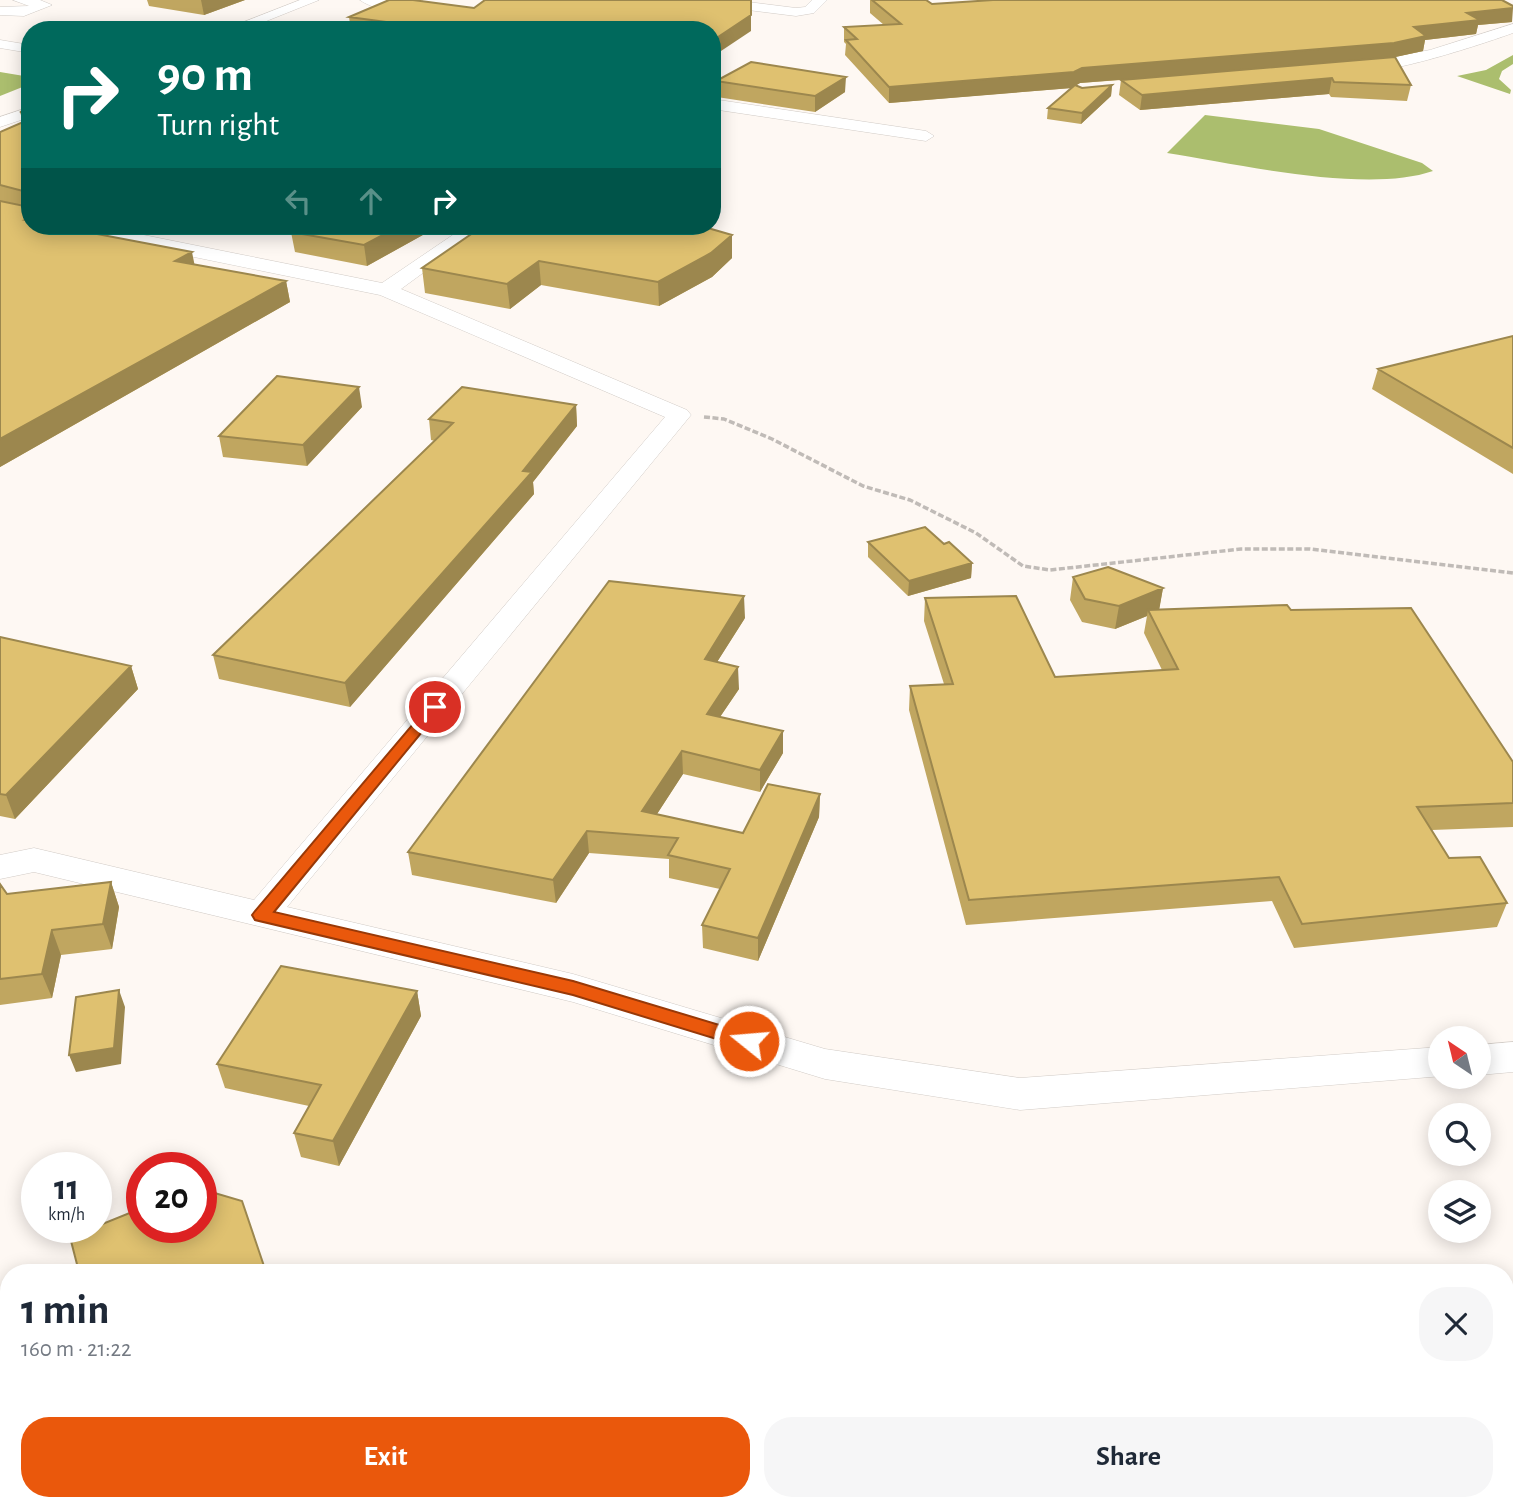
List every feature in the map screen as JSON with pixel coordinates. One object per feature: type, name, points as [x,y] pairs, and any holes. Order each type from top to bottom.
[{"type":"lane","points":[[0,11],[24,12],[45,5],[20,0]]},
{"type":"lane","points":[[255,21],[313,0]]},
{"type":"lane","points":[[276,21],[330,0]]},
{"type":"lane","points":[[367,0],[403,6],[416,0]]},
{"type":"lane","points":[[700,0],[796,12],[809,10],[820,0]]},
{"type":"lane","points":[[1337,70],[1391,65],[1453,50],[1513,28]]},
{"type":"lane","points":[[0,44],[21,48]]},
{"type":"lane","points":[[721,105],[926,136]]},
{"type":"lane","points":[[0,122],[21,114]]},
{"type":"lane","points":[[116,235],[386,290],[679,415],[261,915]]},
{"type":"lane","points":[[386,290],[465,235]]},
{"type":"lane","points":[[0,867],[34,860],[573,988],[825,1064],[1020,1094],[1428,1063]]},
{"type":"lane","points":[[1491,1059],[1513,1057]]},
{"type":"path","points":[[679,415],[724,419],[772,439],[863,486],[910,499],[976,533],[1023,566],[1050,570],[1241,550],[1310,549],[1513,573]]},
{"type":"shaded area","points":[[1513,55],[1513,64],[1502,71],[1499,79],[1511,90],[1510,94],[1457,76],[1486,70]]},
{"type":"shaded area","points":[[0,72],[21,76],[21,88],[0,96]]},
{"type":"shaded area","points":[[1205,115],[1319,129],[1422,163],[1433,171],[1405,177],[1338,178],[1265,170],[1167,153]]},
{"type":"building","points":[[389,0],[413,0],[474,8],[485,0],[751,0],[751,15],[721,35],[721,21],[379,21],[349,17]]},
{"type":"building","points":[[872,0],[926,0],[932,4],[993,0],[1502,0],[1513,8],[1467,13],[1480,20],[1414,27],[1426,36],[1394,43],[1082,68],[1074,72],[889,87],[846,40],[857,39],[844,27],[901,24]]},
{"type":"building","points":[[1395,57],[1411,85],[1334,82],[1332,78],[1142,95],[1121,80]]},
{"type":"building","points":[[751,62],[846,77],[815,96],[721,82],[721,78]]},
{"type":"building","points":[[1075,85],[1082,88],[1112,85],[1082,113],[1048,108]]},
{"type":"building","points":[[21,123],[21,190],[0,185],[0,132]]},
{"type":"building","points":[[0,201],[21,205],[21,235],[102,235],[192,252],[175,261],[286,281],[0,439]]},
{"type":"building","points":[[721,232],[732,235],[711,253],[658,282],[539,261],[507,284],[422,268],[470,235],[721,235]]},
{"type":"building","points":[[308,235],[383,235],[364,245]]},
{"type":"building","points":[[1513,336],[1513,448],[1378,369]]},
{"type":"building","points":[[277,376],[359,387],[303,445],[219,436]]},
{"type":"building","points":[[462,387],[576,405],[523,471],[532,472],[345,683],[213,655],[453,423],[429,419]]},
{"type":"building","points":[[925,527],[944,544],[949,542],[972,563],[909,581],[868,542]]},
{"type":"building","points":[[1108,567],[1163,588],[1119,606],[1085,599],[1073,577]]},
{"type":"building","points":[[609,581],[744,596],[705,659],[738,667],[707,714],[783,731],[760,770],[682,751],[642,811],[743,833],[768,784],[820,794],[758,938],[702,925],[730,869],[668,855],[678,838],[587,831],[553,880],[408,852]]},
{"type":"building","points":[[1016,596],[1055,677],[1178,669],[1148,610],[1287,605],[1291,610],[1411,608],[1513,762],[1513,803],[1417,807],[1449,858],[1480,857],[1507,903],[1302,924],[1279,877],[969,900],[910,686],[953,684],[925,598]]},
{"type":"building","points":[[0,637],[131,666],[6,795],[0,794]]},
{"type":"building","points":[[111,882],[103,924],[52,930],[42,974],[0,979],[0,884],[7,894]]},
{"type":"building","points":[[281,966],[417,991],[333,1141],[294,1133],[321,1085],[217,1064]]},
{"type":"building","points":[[119,990],[114,1048],[69,1055],[76,997]]},
{"type":"building","points":[[217,1194],[242,1201],[263,1264],[77,1264],[72,1243],[112,1243],[112,1220],[126,1214],[126,1243],[217,1243]]},
{"type":"route","points":[[435,707],[261,915],[573,988],[749,1041]]}]
